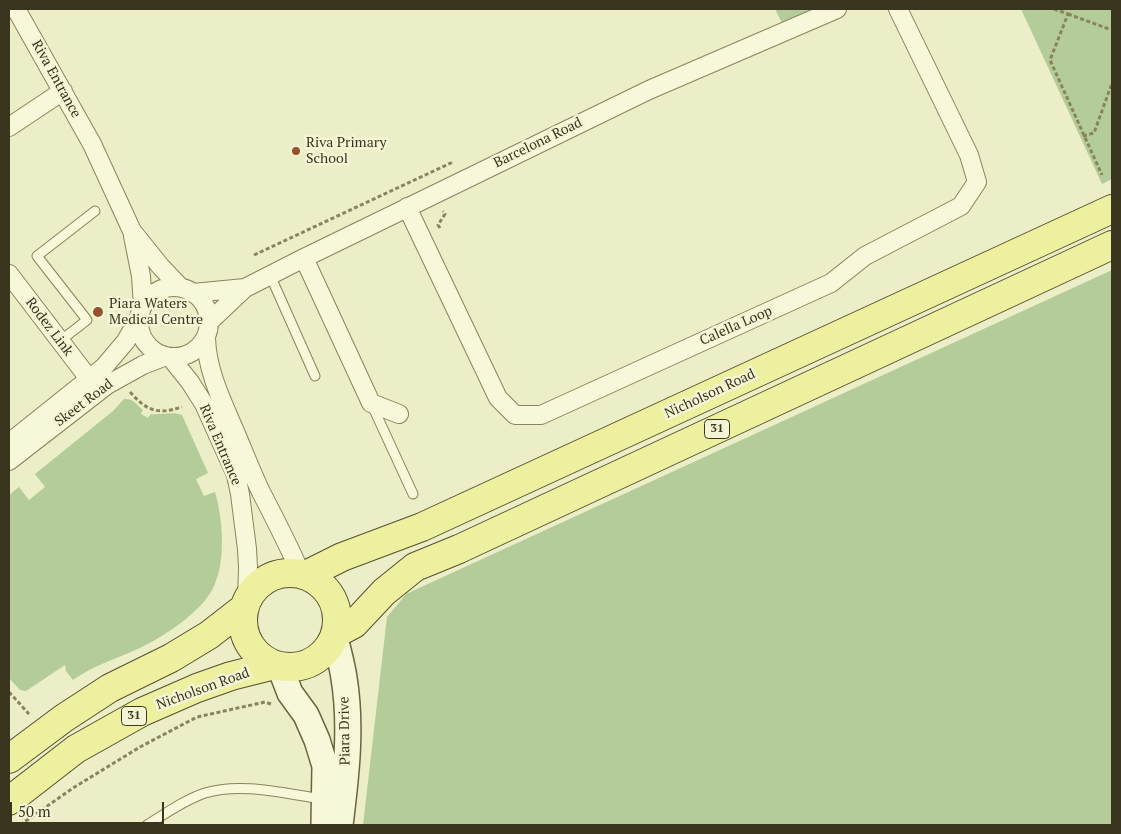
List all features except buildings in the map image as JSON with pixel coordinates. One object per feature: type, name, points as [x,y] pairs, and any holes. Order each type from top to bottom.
[{"type":"main road","name":"Nicholson Road","points":[[304,575],[342,557],[422,527],[1112,209]]},
{"type":"main road","name":"31","points":[[277,666],[302,667],[317,660],[328,650],[336,635],[354,624],[384,592],[415,568],[1112,245]]},
{"type":"main road","name":"31","points":[[9,759],[64,718],[110,688],[171,658],[209,635],[246,604],[258,585],[271,577],[286,573],[304,575]]},
{"type":"main road","points":[[304,575],[315,580],[330,594],[337,612],[336,635]]},
{"type":"main road","points":[[246,604],[244,627],[251,646],[266,661],[277,666]]},
{"type":"main road","name":"Nicholson Road","points":[[9,801],[76,749],[142,712],[197,688],[231,676],[277,666]]},
{"type":"street","name":"Riva Entrance","points":[[16,9],[92,144],[132,231],[160,267],[187,290]]},
{"type":"street","name":"Barcelona Road","points":[[208,330],[245,288],[270,275],[649,90],[837,9]]},
{"type":"street","name":"Calella Loop","points":[[407,207],[498,398],[515,415],[541,415],[831,283],[865,256],[961,206],[977,182],[969,155],[898,9]]},
{"type":"street","points":[[9,127],[63,91]]},
{"type":"street","name":"Riva Entrance","points":[[132,231],[141,276],[141,312]]},
{"type":"street","points":[[304,258],[371,403],[399,414]]},
{"type":"street","name":"Rodez Link","points":[[9,274],[90,380]]},
{"type":"street","points":[[173,287],[187,290],[203,302],[209,315],[208,330],[197,349],[177,358],[168,357],[156,352],[146,343],[140,331],[141,312],[148,299],[159,290],[173,287]]},
{"type":"street","name":"Barcelona Road","points":[[187,290],[245,288]]},
{"type":"street","name":"Skeet Road","points":[[9,443],[90,380],[116,355],[141,312]]},
{"type":"street","name":"Riva Entrance","points":[[208,330],[206,353],[220,398],[260,489],[304,575]]},
{"type":"street","name":"Riva Entrance","points":[[168,357],[190,382],[204,404],[236,476],[247,548],[246,604]]},
{"type":"street","name":"Skeet Road","points":[[9,461],[107,385],[131,371],[168,357]]},
{"type":"street","name":"Piara Drive","points":[[336,635],[344,680],[347,727],[346,770],[340,825]]},
{"type":"street","name":"Piara Drive","points":[[277,666],[290,693],[306,715],[317,740],[325,766],[326,800],[324,825]]},
{"type":"lane","points":[[60,341],[87,320],[37,256],[96,211]]},
{"type":"lane","points":[[270,275],[315,376]]},
{"type":"lane","points":[[371,403],[413,494]]},
{"type":"lane","points":[[147,825],[206,793],[238,788],[326,800]]},
{"type":"path","points":[[1054,9],[1109,29]]},
{"type":"path","points":[[1068,14],[1050,60],[1102,175]]},
{"type":"path","points":[[1083,136],[1094,132],[1112,83]]},
{"type":"path","points":[[426,174],[444,214],[438,225],[443,234]]},
{"type":"path","points":[[128,390],[141,405],[153,410],[166,411],[182,407]]},
{"type":"path","points":[[9,692],[29,715]]},
{"type":"path","points":[[20,825],[73,788],[140,747],[197,717],[265,702],[272,705]]},
{"type":"green space","points":[[775,9],[818,9],[783,25]]},
{"type":"green space","points":[[1021,9],[1112,9],[1112,179],[1102,184]]},
{"type":"green space","points":[[1112,270],[1112,825],[363,825],[387,617],[406,594]]},
{"type":"green space","points":[[124,399],[135,402],[143,410],[141,414],[148,418],[151,414],[175,413],[182,415],[208,473],[196,479],[204,496],[215,492],[218,503],[222,552],[218,576],[209,595],[193,613],[152,642],[98,666],[73,680],[66,671],[65,665],[26,691],[20,690],[9,678],[9,495],[19,487],[29,500],[45,487],[35,474],[113,411]]},
{"type":"place","name":"Riva Primary School","points":[[296,151]]},
{"type":"place","name":"Piara Waters Medical Centre","points":[[98,312]]}]
